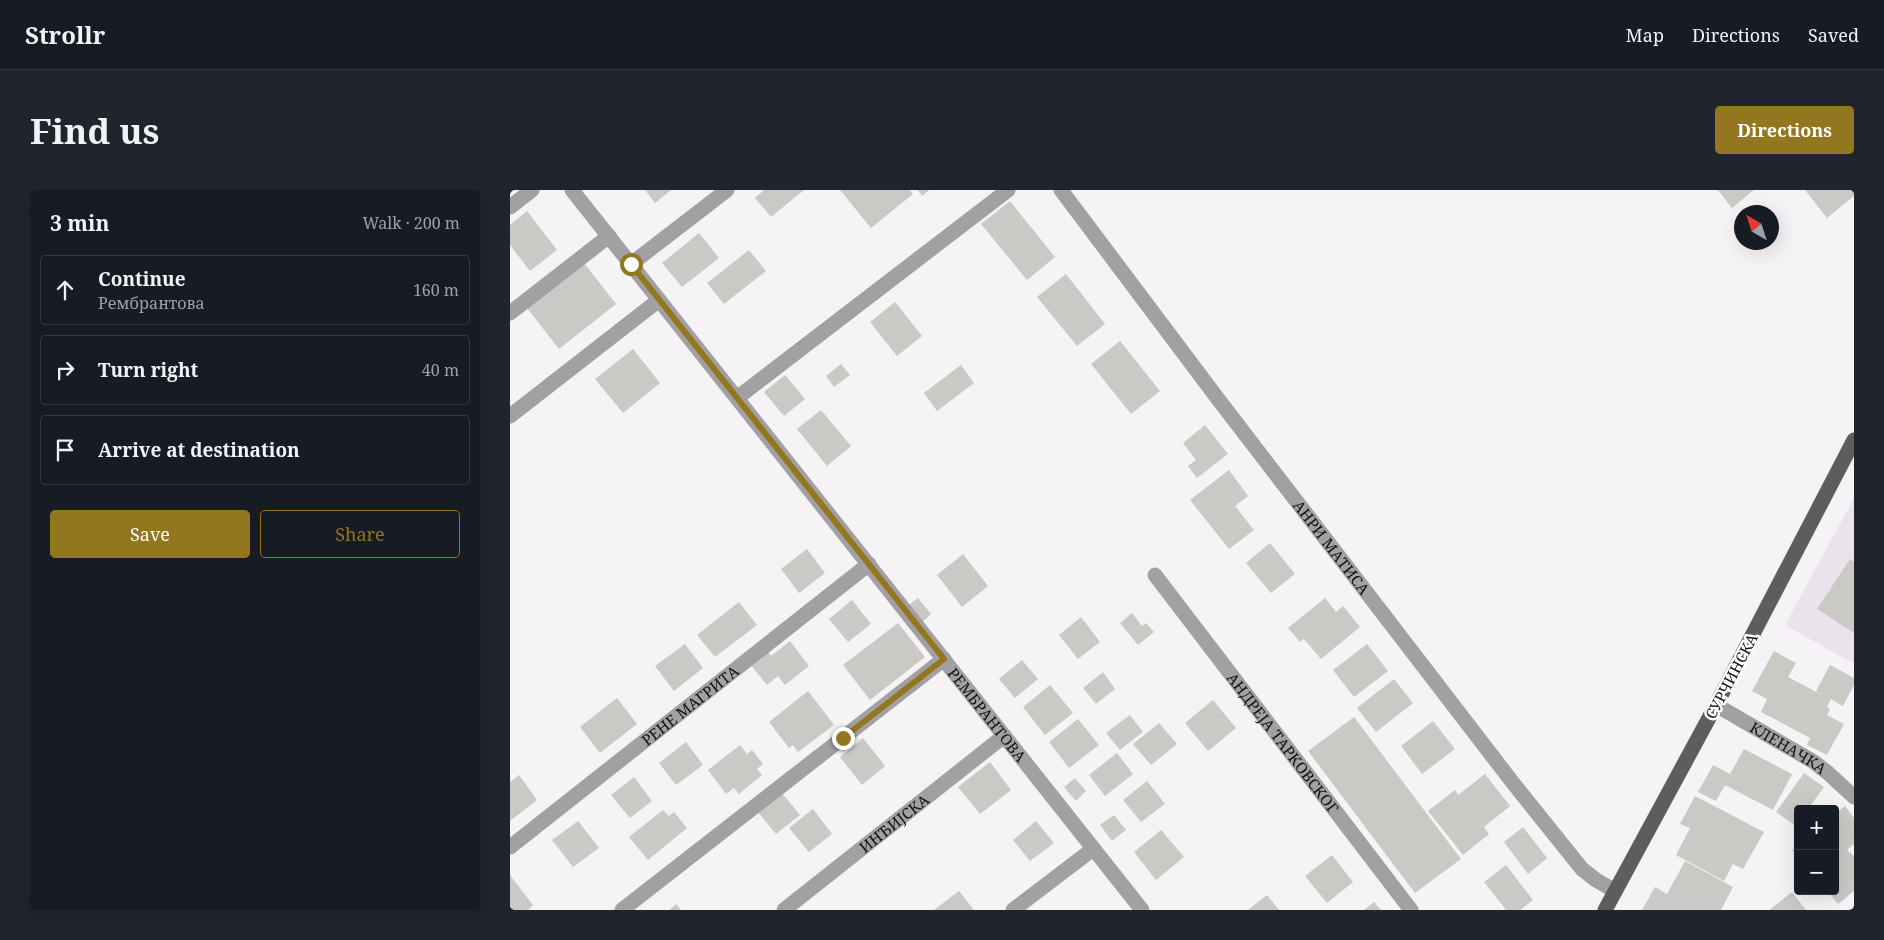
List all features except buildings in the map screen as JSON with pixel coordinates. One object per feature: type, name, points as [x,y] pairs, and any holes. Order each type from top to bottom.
[{"type":"main road","name":"СУРЧИНСКА","points":[[1605,910],[1716,705],[1854,440]]},
{"type":"street","points":[[510,207],[532,190]]},
{"type":"street","name":"РЕМБРАНТОВА","points":[[572,190],[1142,910]]},
{"type":"street","points":[[631,264],[727,190]]},
{"type":"street","points":[[737,398],[1008,190]]},
{"type":"street","name":"АНРИ МАТИСА","points":[[1061,190],[1218,399],[1513,783],[1582,869],[1615,891]]},
{"type":"street","points":[[510,313],[609,236]]},
{"type":"street","points":[[510,416],[659,300]]},
{"type":"street","name":"РЕНЕ МАГРИТА","points":[[510,847],[868,564]]},
{"type":"street","name":"АНДРЕЈА ТАРКОВСКОГ","points":[[1155,575],[1411,910]]},
{"type":"street","points":[[622,910],[944,659]]},
{"type":"street","name":"КЛЕНАЧКА","points":[[1716,705],[1814,762],[1828,772],[1854,797]]},
{"type":"street","name":"ИНЂИЈСКА","points":[[784,910],[1004,736]]},
{"type":"street","points":[[1013,910],[1093,849]]},
{"type":"shaded area","points":[[1854,498],[1854,664],[1785,625]]},
{"type":"route","points":[[631,264],[944,659],[843,738]]}]
